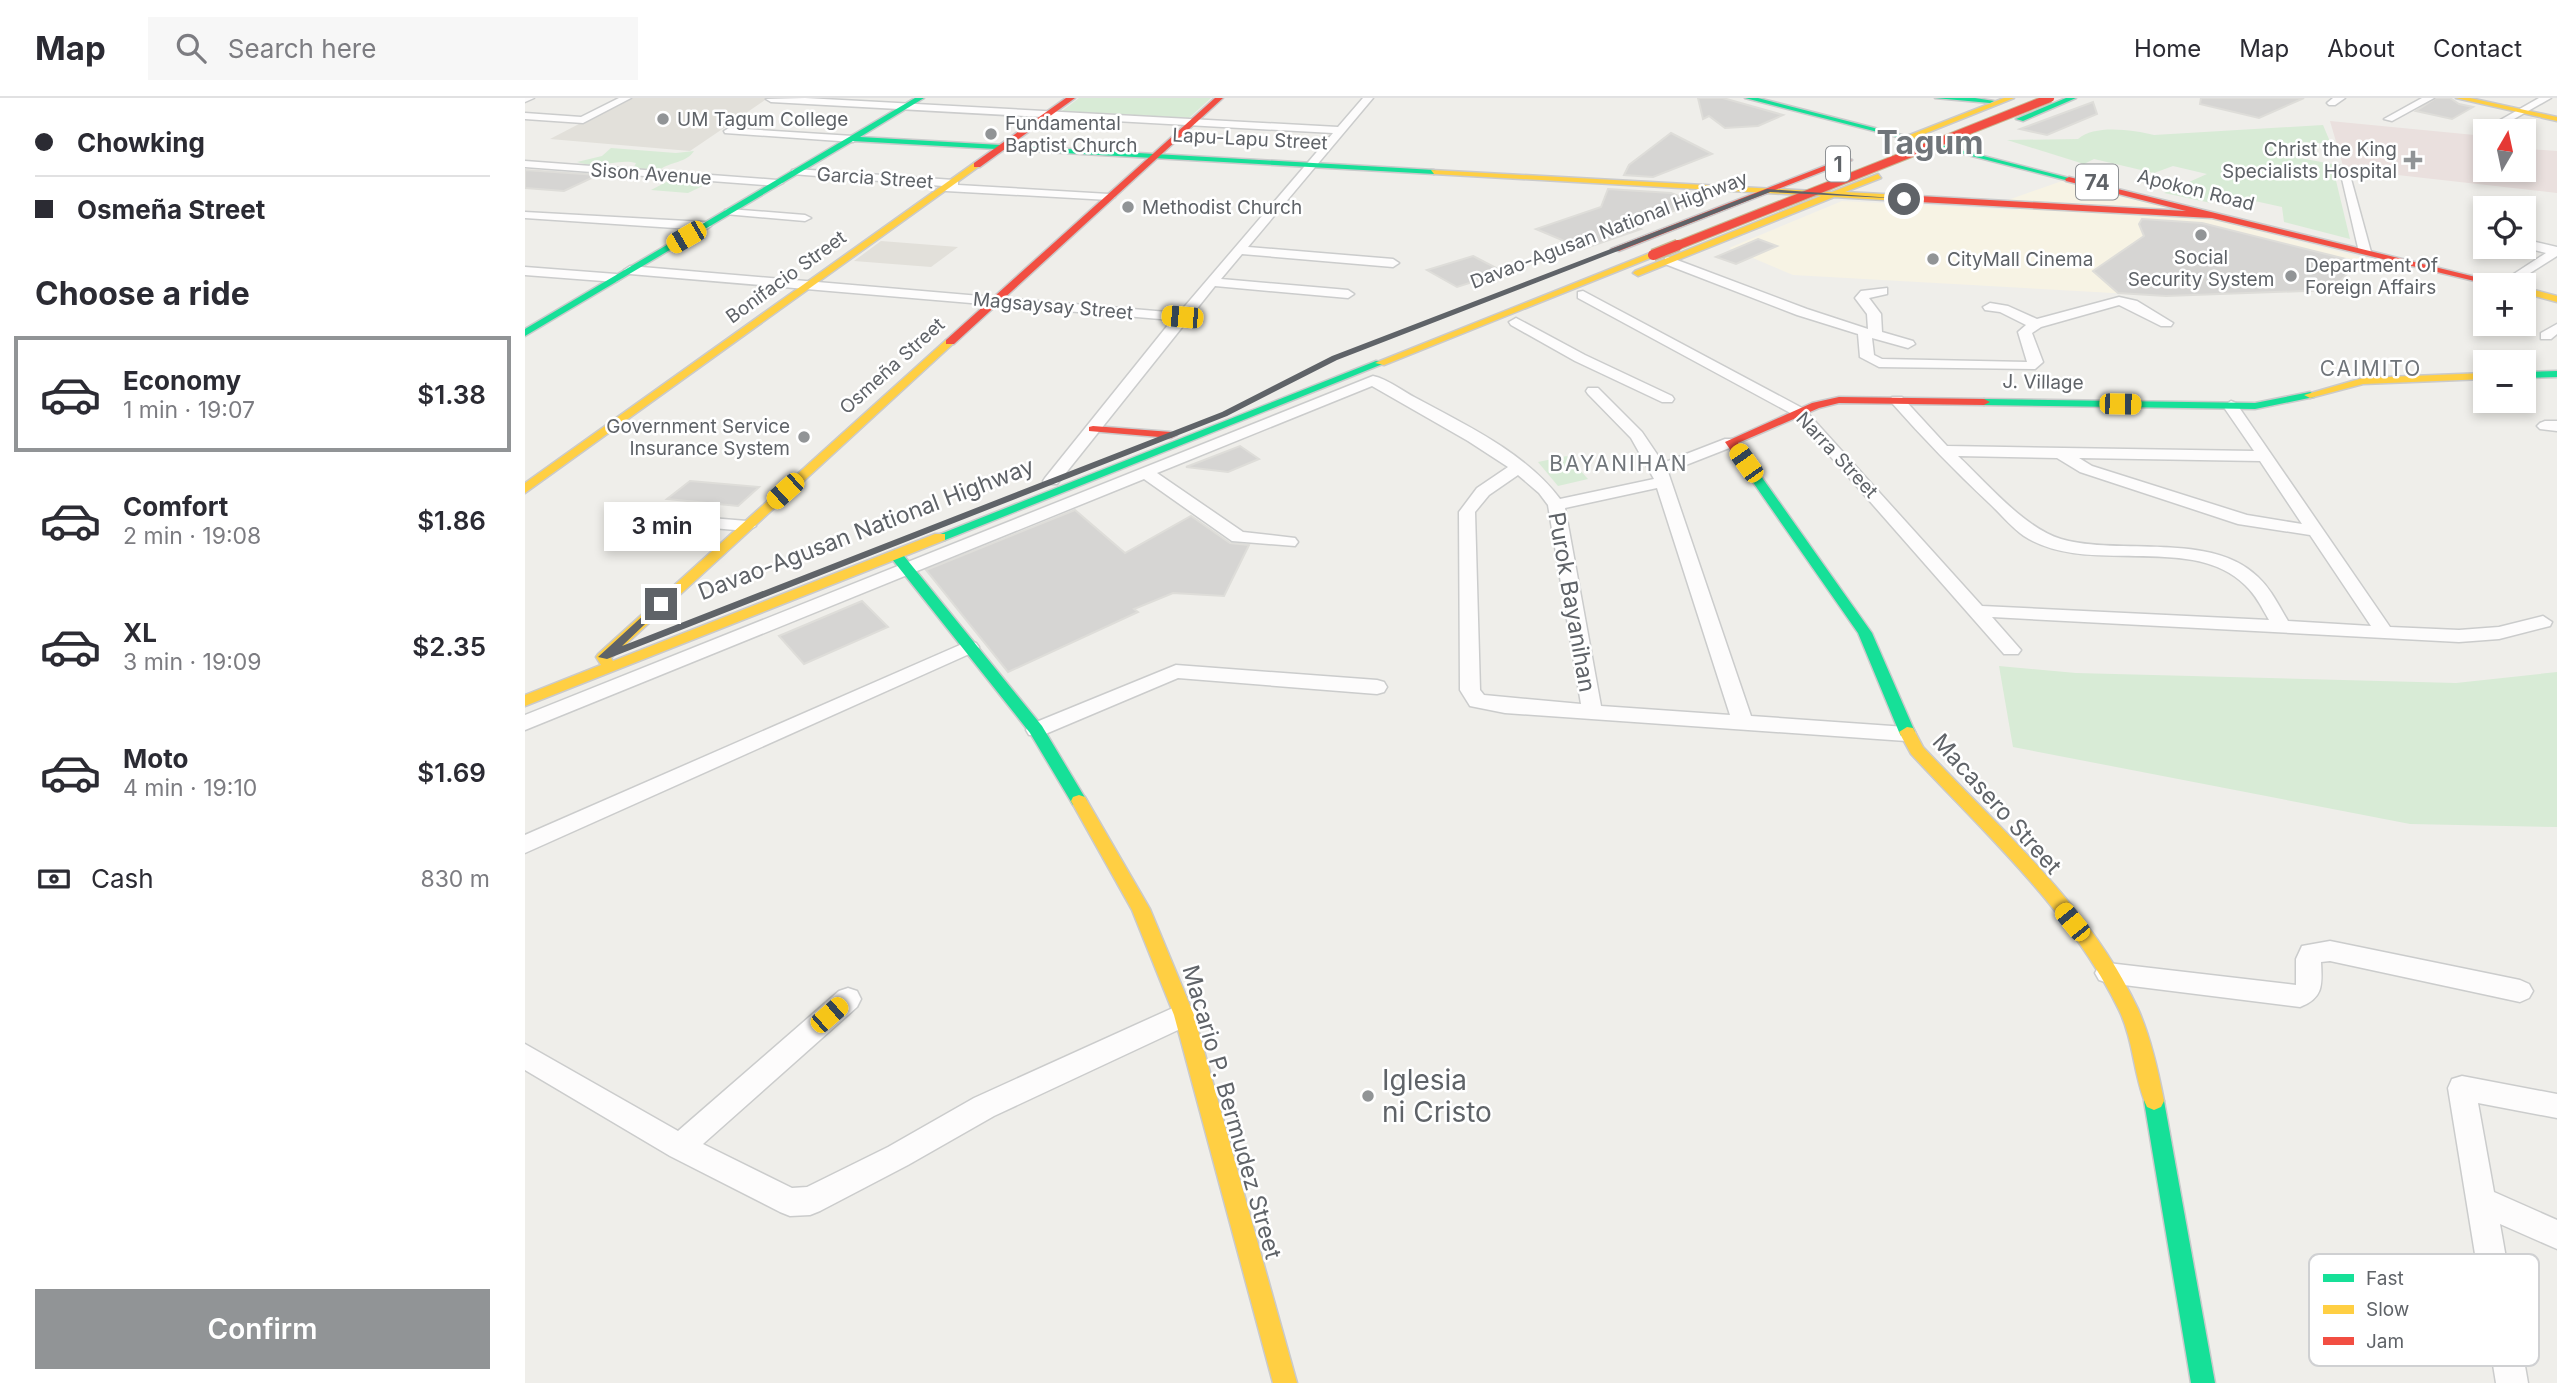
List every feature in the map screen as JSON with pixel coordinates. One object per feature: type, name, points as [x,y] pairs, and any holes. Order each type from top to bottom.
[{"type":"main road","points":[[525,332],[920,98]]},
{"type":"main road","name":"Bonifacio Street","points":[[525,489],[1071,98]]},
{"type":"main road","name":"Osmeña Street","points":[[607,662],[747,526],[1219,98]]},
{"type":"main road","points":[[1749,98],[1930,142],[2025,103]]},
{"type":"main road","points":[[1765,98],[1930,142],[2025,103]]},
{"type":"main road","points":[[1939,98],[2025,103],[2072,98]]},
{"type":"main road","points":[[2460,98],[2557,119]]},
{"type":"main road","name":"Davao-Agusan National Highway","points":[[525,701],[607,662],[2025,103]]},
{"type":"main road","name":"Lapu-Lapu Street","points":[[853,139],[2213,216]]},
{"type":"main road","name":"Davao-Agusan National Highway","points":[[1605,254],[1875,150],[1930,142]]},
{"type":"main road","name":"Davao-Agusan National Highway","points":[[525,687],[607,662],[901,561],[1056,485],[1171,435],[1373,380],[1833,194],[1930,142]]},
{"type":"main road","name":"Apokon Road","points":[[1930,142],[2213,216],[2473,278]]},
{"type":"main road","name":"Apokon Road","points":[[1930,142],[2240,218],[2365,252]]},
{"type":"main road","points":[[2213,216],[2240,218]]},
{"type":"main road","points":[[2536,293],[2557,299]]},
{"type":"main road","points":[[2536,375],[2557,374]]},
{"type":"main road","name":"J. Village","points":[[1731,442],[1799,412],[1839,400],[2231,406],[2291,403],[2345,384],[2363,381],[2473,376]]},
{"type":"main road","name":"Davao-Agusan National Highway","points":[[1230,417],[1286,383]]},
{"type":"main road","points":[[1093,429],[1171,435]]},
{"type":"main road","name":"Macasero Street","points":[[1731,442],[1865,633],[1881,664],[1906,734],[1944,782],[2052,899],[2108,973],[2138,1035],[2149,1073],[2212,1380]]},
{"type":"main road","name":"Macario P. Bermudez Street","points":[[901,561],[1036,730],[1108,848],[1141,909],[1184,1015],[1285,1383]]},
{"type":"main road","points":[[607,662],[620,684]]},
{"type":"street","points":[[525,116],[583,120],[626,98]]},
{"type":"street","points":[[1358,98],[1368,98]]},
{"type":"street","points":[[1056,485],[1093,429],[1182,317],[1368,98]]},
{"type":"street","points":[[2389,119],[2429,98]]},
{"type":"street","points":[[2509,119],[2546,98]]},
{"type":"street","points":[[771,99],[1341,130]]},
{"type":"street","name":"Lapu-Lapu Street","points":[[729,131],[853,139]]},
{"type":"street","name":"Sison Avenue","points":[[525,164],[777,183]]},
{"type":"street","points":[[2343,168],[2365,252]]},
{"type":"street","name":"Garcia Street","points":[[796,172],[1109,197]]},
{"type":"street","points":[[729,212],[805,218]]},
{"type":"street","points":[[525,215],[705,226]]},
{"type":"street","points":[[2536,246],[2557,252]]},
{"type":"street","points":[[1241,250],[1393,263]]},
{"type":"street","points":[[2523,273],[2557,252]]},
{"type":"street","points":[[1669,261],[1790,308],[1908,344]]},
{"type":"street","name":"Magsaysay Street","points":[[525,271],[810,285],[1182,317]]},
{"type":"street","points":[[1213,282],[1348,294]]},
{"type":"street","points":[[1882,291],[1865,294],[1861,298],[1874,314],[1867,357],[1879,363],[2030,366],[2036,362],[2025,332],[2036,324],[2119,302],[2132,304],[2166,323]]},
{"type":"street","name":"Narra Street","points":[[1583,295],[1799,412],[2011,650]]},
{"type":"street","points":[[1990,307],[2003,309],[2036,324]]},
{"type":"street","points":[[1516,322],[1580,358],[1667,399]]},
{"type":"street","points":[[525,723],[901,561],[1145,472],[1373,380]]},
{"type":"street","name":"Purok Bayanihan","points":[[1373,380],[1520,467],[1543,486],[1556,505],[1592,711]]},
{"type":"street","points":[[1593,391],[1637,435],[1662,476],[1743,723]]},
{"type":"street","points":[[1897,400],[1943,451],[2030,532],[2045,541],[2065,547],[2186,556],[2226,565],[2245,575],[2256,585],[2283,628]]},
{"type":"street","points":[[2231,406],[2386,634]]},
{"type":"street","points":[[1556,505],[1662,476],[1731,442]]},
{"type":"street","points":[[1943,451],[2264,456]]},
{"type":"street","points":[[2060,453],[2094,472],[2244,520],[2318,531]]},
{"type":"street","points":[[1520,467],[1480,493],[1467,512],[1470,690],[1477,701],[1487,704],[1906,734]]},
{"type":"street","points":[[1145,472],[1238,537],[1289,542]]},
{"type":"street","points":[[614,515],[747,526]]},
{"type":"street","points":[[1977,611],[2386,634],[2480,636],[2543,622]]},
{"type":"street","points":[[525,845],[969,647]]},
{"type":"street","points":[[1036,730],[1175,671],[1377,687]]},
{"type":"street","points":[[2108,973],[2300,996],[2309,989],[2308,959],[2311,953],[2330,951],[2520,991]]},
{"type":"street","points":[[680,1147],[848,999]]},
{"type":"street","points":[[525,1056],[680,1147],[790,1202],[810,1201],[984,1108],[1184,1015]]},
{"type":"street","points":[[2488,1254],[2482,1200],[2462,1088],[2557,1106]]},
{"type":"street","points":[[2482,1200],[2557,1236]]},
{"type":"shaded area","name":"UM Tagum College","points":[[629,98],[768,98],[690,151],[550,139]]},
{"type":"shaded area","name":"Christ the King Specialists Hospital","points":[[2330,121],[2473,135],[2473,182],[2536,182],[2536,149],[2557,151],[2557,193],[2344,169]]},
{"type":"shaded area","points":[[2062,181],[2364,258],[2332,290],[2166,296],[1793,275],[1729,248],[1842,201],[2019,210],[2008,200]]},
{"type":"shaded area","points":[[881,241],[958,247],[931,267],[854,261]]},
{"type":"green space","points":[[1079,98],[1211,98],[1189,118],[1062,111]]},
{"type":"green space","points":[[2323,125],[2331,144],[2303,142],[2300,158],[2332,164],[2350,239],[2284,222],[2282,207],[2223,194],[2211,203],[2164,193],[2207,174],[2173,166],[2154,173],[2094,159],[2084,164],[2007,140],[2078,139],[2085,134],[2104,130],[2154,135]]},
{"type":"green space","points":[[611,148],[676,153],[694,151],[687,158],[659,170],[637,170],[634,167],[636,163],[629,162],[594,165],[577,162],[602,156]]},
{"type":"green space","points":[[674,178],[711,182],[688,193],[651,190]]},
{"type":"green space","points":[[1567,456],[1588,479],[1558,486],[1538,462]]},
{"type":"green space","points":[[1999,666],[2076,673],[2456,683],[2557,672],[2557,827],[2410,824],[2013,747]]},
{"type":"building","points":[[1698,98],[1723,98],[1783,115],[1758,126],[1725,128],[1709,116],[1703,119]]},
{"type":"building","points":[[2201,98],[2304,98],[2259,118],[2200,104]]},
{"type":"building","points":[[2436,98],[2450,98],[2459,104],[2473,107],[2452,119],[2416,111]]},
{"type":"building","points":[[2093,102],[2097,114],[2047,135],[2020,129]]},
{"type":"building","points":[[1671,133],[1712,154],[1653,177],[1624,175],[1629,165]]},
{"type":"building","points":[[525,170],[598,175],[564,191],[525,188]]},
{"type":"building","points":[[1608,189],[1671,193],[1697,203],[1633,225],[1641,229],[1583,249],[1536,229],[1601,207]]},
{"type":"building","points":[[2142,219],[2202,223],[2358,262],[2332,290],[2166,296],[2118,293],[2093,271],[2144,236],[2139,224]]},
{"type":"building","points":[[1758,239],[1777,246],[1736,264],[1716,257]]},
{"type":"building","points":[[1473,256],[1504,272],[1457,287],[1427,270]]},
{"type":"building","points":[[1240,446],[1259,459],[1228,472],[1186,467]]},
{"type":"building","points":[[690,481],[759,487],[738,506],[667,499]]},
{"type":"building","points":[[1075,510],[1125,553],[1191,516],[1230,543],[1249,545],[1224,596],[1173,593],[1134,609],[1138,612],[1008,672],[926,570]]},
{"type":"building","points":[[862,601],[888,627],[804,664],[779,636]]},
{"type":"traffic: fast","points":[[525,333],[920,98]]},
{"type":"traffic: fast","points":[[1749,98],[2069,179]]},
{"type":"traffic: fast","points":[[1939,98],[1990,101]]},
{"type":"traffic: fast","points":[[2020,119],[2072,98]]},
{"type":"traffic: fast","points":[[853,139],[1434,172]]},
{"type":"traffic: fast","points":[[940,537],[1380,363]]},
{"type":"traffic: fast","points":[[2536,375],[2557,374]]},
{"type":"traffic: fast","points":[[1984,402],[2255,406],[2310,395]]},
{"type":"traffic: fast","points":[[1740,455],[1865,633],[1907,732]]},
{"type":"traffic: fast","points":[[895,554],[1036,730],[1079,801]]},
{"type":"traffic: fast","points":[[2154,1101],[2203,1383]]},
{"type":"traffic: slow","points":[[1906,138],[2010,98]]},
{"type":"traffic: slow","points":[[2460,98],[2557,119]]},
{"type":"traffic: slow","points":[[525,489],[977,165]]},
{"type":"traffic: slow","points":[[1434,172],[1901,198]]},
{"type":"traffic: slow","points":[[1638,273],[1878,176]]},
{"type":"traffic: slow","points":[[1380,363],[1653,255]]},
{"type":"traffic: slow","points":[[2536,293],[2557,299]]},
{"type":"traffic: slow","points":[[610,667],[603,657],[950,342]]},
{"type":"traffic: slow","points":[[2310,395],[2363,381],[2473,376]]},
{"type":"traffic: slow","points":[[525,701],[940,537]]},
{"type":"traffic: slow","points":[[1907,732],[1917,750],[2032,872],[2085,937],[2108,972],[2133,1020],[2154,1101]]},
{"type":"traffic: slow","points":[[1079,801],[1141,909],[1184,1015],[1285,1383]]},
{"type":"traffic: jam","points":[[977,165],[1071,98]]},
{"type":"traffic: jam","points":[[950,342],[1219,98]]},
{"type":"traffic: jam","points":[[1653,255],[2050,98]]},
{"type":"traffic: jam","points":[[1616,249],[1848,160]]},
{"type":"traffic: jam","points":[[2069,179],[2332,246],[2473,278]]},
{"type":"traffic: jam","points":[[1901,198],[2221,216]]},
{"type":"traffic: jam","points":[[1740,455],[1731,442],[1816,405],[1839,400],[1984,402]]},
{"type":"traffic: jam","points":[[1093,429],[1171,435]]},
{"type":"place","name":"UM Tagum College","points":[[663,119]]},
{"type":"place","name":"Fundamental Baptist Church","points":[[991,134]]},
{"type":"place","name":"Christ the King Specialists Hospital","points":[[2413,160]]},
{"type":"place","name":"Methodist Church","points":[[1128,207]]},
{"type":"place","name":"Social Security System","points":[[2201,235]]},
{"type":"place","name":"CityMall Cinema","points":[[1933,259]]},
{"type":"place","name":"Department Of Foreign Affairs","points":[[2291,276]]},
{"type":"place","name":"Government Service Insurance System","points":[[804,437]]},
{"type":"place","name":"Iglesia ni Cristo","points":[[1368,1096]]},
{"type":"district","name":"Tagum","points":[[1930,142]]},
{"type":"district","name":"CAIMITO","points":[[2371,368]]},
{"type":"district","name":"BAYANIHAN","points":[[1619,463]]},
{"type":"route","points":[[661,604],[603,657],[1224,414],[1334,358],[1770,190],[1904,199]]}]
